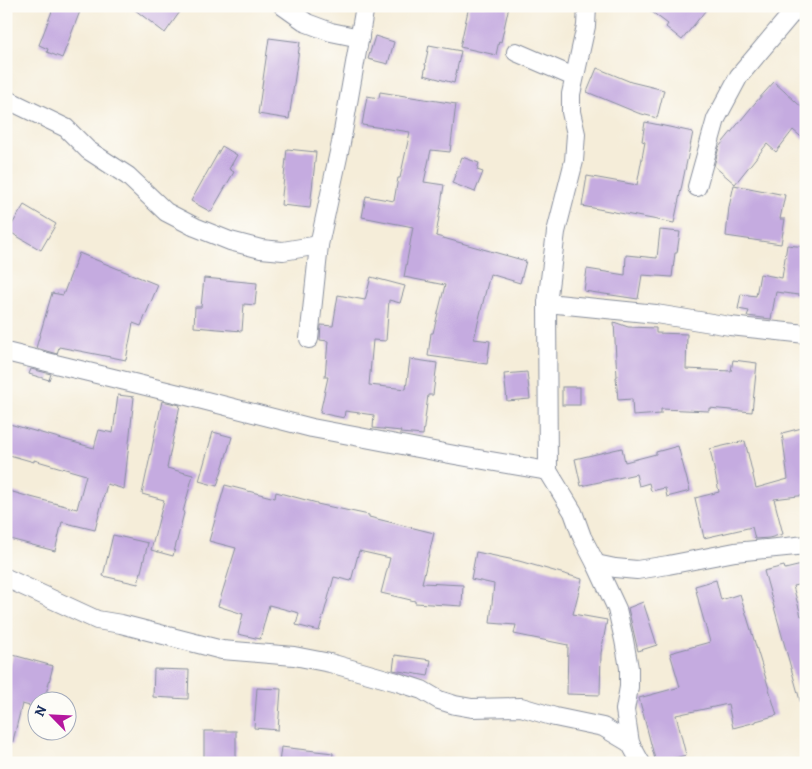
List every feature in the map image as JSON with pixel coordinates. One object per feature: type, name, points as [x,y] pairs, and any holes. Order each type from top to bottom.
[{"type":"street","points":[[283,6],[307,23],[331,32],[360,38]]},
{"type":"street","points":[[309,339],[318,245],[341,143],[365,6]]},
{"type":"street","points":[[587,6],[586,26],[571,94],[571,112],[576,134],[574,161],[556,232],[547,303],[548,471],[573,512],[582,537],[617,609],[629,668],[629,687],[625,710],[630,743],[641,763]]},
{"type":"street","points":[[697,187],[716,119],[739,76],[798,6]]},
{"type":"street","points":[[516,52],[574,77]]},
{"type":"street","points":[[6,99],[66,128],[88,150],[128,176],[166,212],[195,227],[230,241],[261,249],[283,251],[318,245]]},
{"type":"street","points":[[547,303],[656,314],[730,326],[806,334]]},
{"type":"street","points":[[6,352],[312,428],[548,471]]},
{"type":"street","points":[[596,564],[637,570],[668,566],[735,552],[806,545]]},
{"type":"street","points":[[6,578],[97,620],[122,624],[222,650],[294,656],[330,663],[414,687],[439,700],[455,705],[472,708],[521,707],[555,717],[603,727],[630,743]]},
{"type":"building","points":[[54,6],[82,6],[62,58],[47,52],[48,49],[39,45]]},
{"type":"building","points":[[130,6],[184,6],[165,33]]},
{"type":"building","points":[[469,6],[509,6],[496,55],[460,47]]},
{"type":"building","points":[[644,6],[709,6],[682,40],[666,27],[668,24]]},
{"type":"building","points":[[375,36],[394,42],[388,64],[368,59]]},
{"type":"building","points":[[269,38],[300,42],[289,119],[258,114]]},
{"type":"building","points":[[429,45],[461,51],[454,83],[424,75]]},
{"type":"building","points":[[597,68],[631,82],[664,90],[657,118],[638,113],[587,92]]},
{"type":"building","points":[[774,82],[806,111],[806,141],[793,130],[776,152],[767,144],[735,184],[714,166],[719,147]]},
{"type":"building","points":[[380,92],[456,104],[450,152],[431,150],[424,182],[444,185],[436,236],[526,261],[520,283],[490,274],[474,339],[490,341],[487,364],[428,356],[431,333],[433,333],[445,285],[404,277],[413,227],[362,217],[366,196],[394,201],[410,132],[362,125],[367,96],[379,98]]},
{"type":"building","points":[[645,122],[693,132],[674,223],[582,206],[587,176],[637,185],[645,142],[642,141]]},
{"type":"building","points":[[222,146],[237,155],[229,169],[234,172],[211,212],[191,201]]},
{"type":"building","points":[[287,149],[316,152],[310,208],[281,205]]},
{"type":"building","points":[[462,157],[479,163],[477,170],[483,172],[475,192],[452,183]]},
{"type":"building","points":[[734,185],[785,195],[780,219],[785,219],[781,244],[726,236],[729,207]]},
{"type":"building","points":[[24,205],[56,224],[41,250],[8,231]]},
{"type":"building","points":[[660,230],[680,232],[672,277],[642,275],[638,299],[584,291],[587,269],[625,275],[626,255],[657,258]]},
{"type":"building","points":[[787,245],[806,247],[806,296],[776,292],[771,319],[747,316],[749,311],[738,309],[741,294],[756,296],[760,274],[782,278]]},
{"type":"building","points":[[79,253],[158,285],[141,326],[133,323],[126,360],[59,347],[57,354],[36,348],[52,293],[63,295]]},
{"type":"building","points":[[371,277],[405,286],[400,303],[389,300],[386,341],[373,340],[369,385],[406,389],[410,359],[437,363],[433,395],[428,395],[423,435],[373,428],[374,415],[345,411],[344,418],[320,413],[328,377],[325,377],[328,341],[320,340],[321,325],[333,326],[338,295],[365,300]]},
{"type":"building","points":[[204,278],[257,283],[255,305],[244,304],[242,331],[194,327],[195,307],[201,307]]},
{"type":"building","points":[[614,322],[628,327],[656,328],[656,333],[687,334],[686,369],[731,371],[733,360],[757,363],[752,412],[709,408],[709,411],[661,409],[661,414],[633,416],[632,399],[618,400]]},
{"type":"building","points":[[31,369],[51,374],[49,380],[29,374]]},
{"type":"building","points":[[527,372],[530,399],[507,401],[504,374]]},
{"type":"building","points":[[562,387],[580,387],[580,405],[562,405]]},
{"type":"building","points":[[118,395],[134,397],[124,489],[107,484],[95,530],[62,522],[55,551],[6,538],[6,490],[77,509],[86,475],[6,454],[6,423],[94,448],[99,430],[113,433]]},
{"type":"building","points":[[162,401],[180,405],[167,468],[193,475],[173,556],[151,550],[164,500],[142,494]]},
{"type":"building","points":[[806,427],[806,495],[774,499],[783,534],[755,539],[752,527],[704,538],[695,498],[719,492],[710,449],[745,441],[756,488],[788,479],[782,433]]},
{"type":"building","points":[[213,432],[232,437],[217,486],[199,481]]},
{"type":"building","points":[[678,446],[690,491],[667,497],[665,488],[651,491],[649,483],[639,486],[636,474],[581,486],[575,459],[622,448],[625,462]]},
{"type":"building","points":[[225,485],[275,498],[276,492],[434,533],[422,583],[463,585],[462,606],[415,603],[415,601],[381,593],[390,558],[359,551],[351,581],[334,577],[319,631],[296,625],[299,613],[269,605],[260,639],[238,634],[243,614],[218,606],[236,548],[209,541]]},
{"type":"building","points":[[113,535],[148,543],[138,584],[103,576]]},
{"type":"building","points":[[476,552],[519,561],[582,579],[573,614],[607,620],[601,653],[600,695],[567,694],[568,645],[514,634],[516,625],[490,623],[494,584],[471,579]]},
{"type":"building","points":[[806,564],[806,583],[793,586],[801,616],[806,615],[806,703],[801,704],[764,571],[784,566],[785,569]]},
{"type":"building","points":[[716,580],[721,600],[740,594],[777,715],[733,728],[728,704],[676,715],[686,755],[656,763],[639,698],[680,687],[670,653],[710,642],[695,586]]},
{"type":"building","points":[[643,602],[657,645],[638,651],[628,608]]},
{"type":"building","points":[[13,655],[53,666],[46,692],[28,692],[28,706],[22,704],[12,745],[6,744],[6,679]]},
{"type":"building","points":[[395,655],[431,660],[428,676],[393,670]]},
{"type":"building","points":[[154,669],[189,670],[188,699],[153,697]]},
{"type":"building","points":[[257,688],[281,689],[278,730],[254,728]]},
{"type":"building","points":[[204,731],[236,731],[236,763],[204,763]]},
{"type":"building","points":[[281,747],[333,753],[332,763],[279,763]]}]
